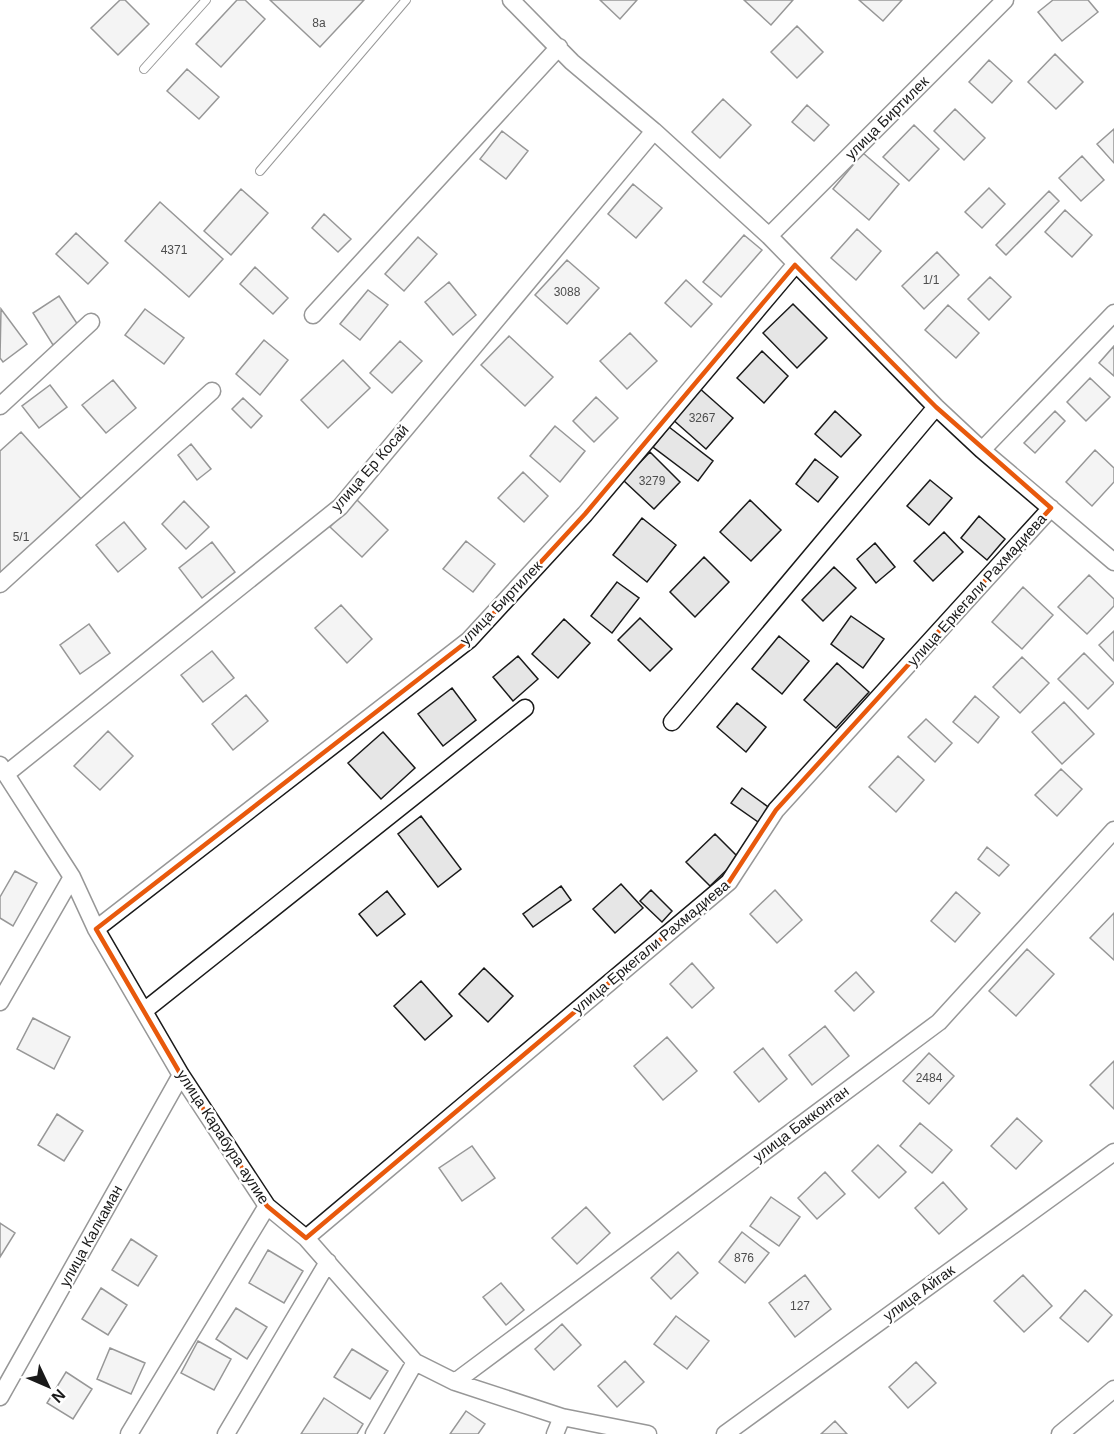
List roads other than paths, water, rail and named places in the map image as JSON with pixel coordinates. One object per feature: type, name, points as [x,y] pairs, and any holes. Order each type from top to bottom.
[{"type":"street","points":[[511,0],[573,62],[654,131],[769,236],[795,265],[982,450],[1114,562]]},
{"type":"street","name":"улица Биртилек","points":[[769,236],[1005,0]]},
{"type":"street","points":[[313,315],[559,47]]},
{"type":"street","name":"улица Ер Косай","points":[[3,770],[340,507],[654,131]]},
{"type":"street","name":"улица Биртилек","points":[[96,928],[469,640],[585,514],[795,265]]},
{"type":"street","points":[[982,450],[1114,313]]},
{"type":"street","points":[[0,406],[91,322]]},
{"type":"street","points":[[0,584],[212,391]]},
{"type":"street","points":[[672,722],[936,406]]},
{"type":"street","name":"улица Еркегали Рахмадиева","points":[[306,1238],[729,882],[776,810],[1051,508]]},
{"type":"street","points":[[144,1011],[525,708]]},
{"type":"street","name":"улица Карабура аулие","points":[[3,770],[72,877],[96,928],[182,1075],[267,1206],[306,1238],[415,1362],[455,1382],[562,1417],[648,1434]]},
{"type":"street","name":"улица Бакконган","points":[[455,1382],[939,1022],[1114,830]]},
{"type":"street","points":[[0,1002],[72,877]]},
{"type":"street","name":"улица Калкаман","points":[[0,1397],[182,1075]]},
{"type":"street","name":"улица Айгак","points":[[725,1434],[1114,1152]]},
{"type":"street","points":[[129,1434],[267,1206]]},
{"type":"street","points":[[226,1434],[328,1262]]},
{"type":"street","points":[[374,1434],[415,1362]]},
{"type":"street","points":[[1060,1434],[1114,1389]]},
{"type":"street","points":[[555,1434],[562,1417]]},
{"type":"lane","points":[[144,69],[206,0]]},
{"type":"lane","points":[[260,171],[406,0]]}]
